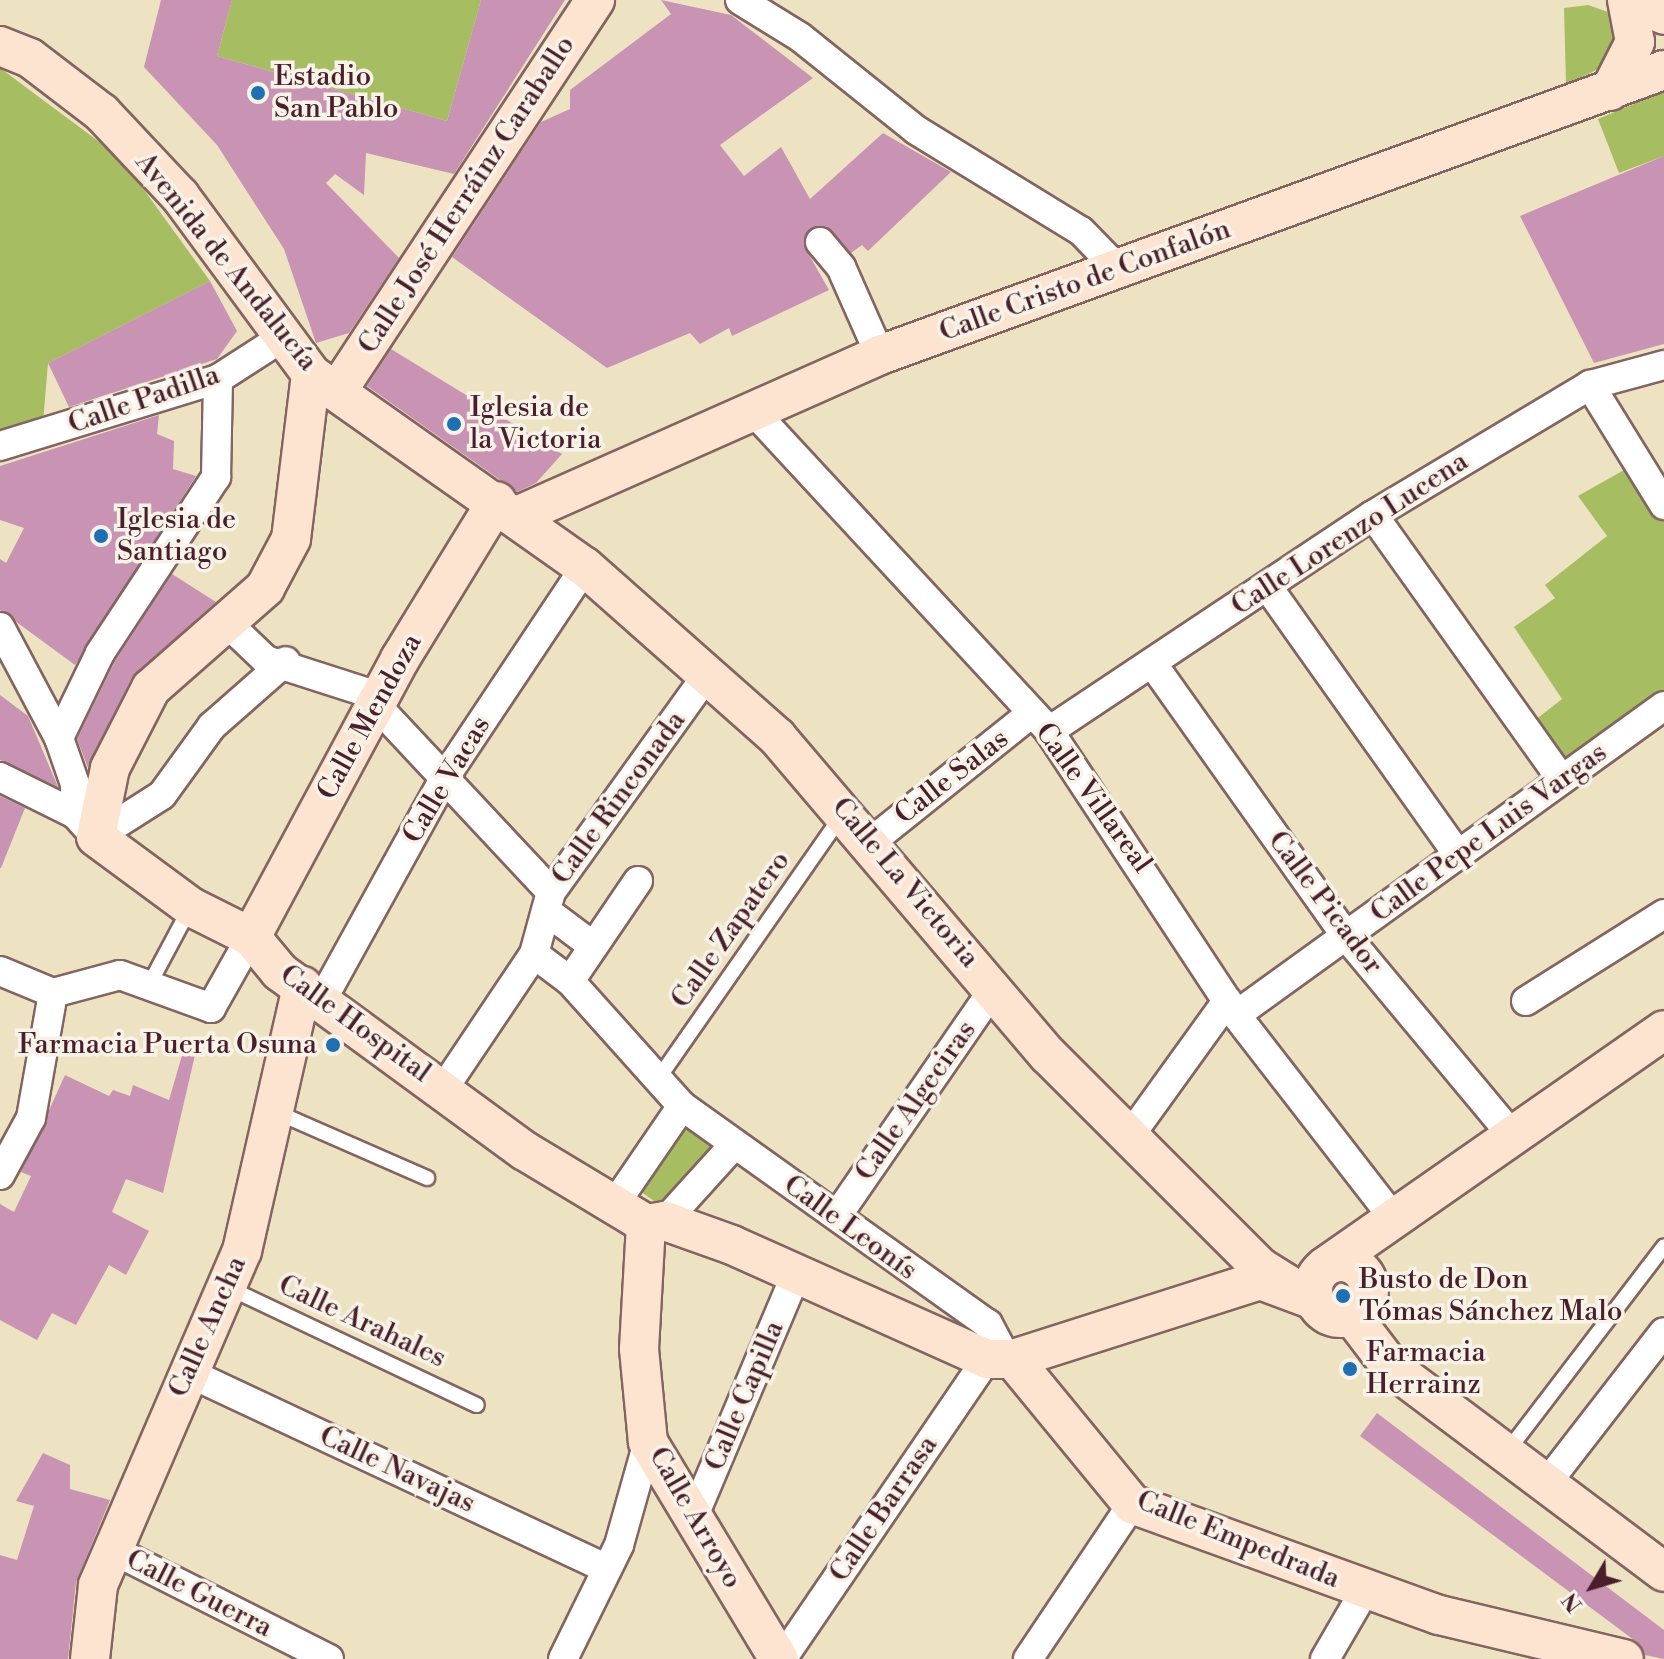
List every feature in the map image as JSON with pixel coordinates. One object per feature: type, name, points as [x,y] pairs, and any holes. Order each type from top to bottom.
[{"type":"street","name":"Calle José Herráinz Caraballo","points":[[325,382],[595,0]]},
{"type":"street","points":[[740,0],[800,37],[916,130],[1081,231],[1117,268]]},
{"type":"street","points":[[1629,0],[1664,15]]},
{"type":"street","points":[[1610,91],[1635,42],[1629,0]]},
{"type":"street","name":"Avenida de Andalucía","points":[[0,46],[30,58],[102,113],[180,196],[280,339],[325,382],[507,509]]},
{"type":"street","name":"Calle Cristo de Confalón","points":[[507,509],[755,413],[880,355],[1664,70]]},
{"type":"street","points":[[820,242],[841,267],[880,355]]},
{"type":"street","name":"Calle Padilla","points":[[0,446],[218,379],[280,339]]},
{"type":"street","name":"Calle Lorenzo Lucena","points":[[1040,722],[1152,663],[1373,515],[1590,385],[1664,365]]},
{"type":"street","points":[[59,738],[100,653],[216,477],[218,379]]},
{"type":"street","points":[[85,826],[110,768],[151,688],[265,588],[291,539],[325,382]]},
{"type":"street","points":[[1590,385],[1664,505]]},
{"type":"street","name":"Calle Villareal","points":[[755,413],[1040,722],[1232,1008],[1384,1219]]},
{"type":"street","name":"Calle La Victoria","points":[[507,509],[585,567],[706,676],[846,811],[993,990],[1129,1137],[1260,1267],[1323,1281]]},
{"type":"street","name":"Calle Mendoza","points":[[251,937],[379,701],[507,509]]},
{"type":"street","points":[[1373,515],[1562,780]]},
{"type":"street","name":"Calle Vacas","points":[[312,993],[445,777],[585,567]]},
{"type":"street","points":[[1267,586],[1458,855]]},
{"type":"street","points":[[225,621],[266,660],[286,661],[379,701],[550,902],[593,946]]},
{"type":"street","points":[[0,627],[59,738],[85,826]]},
{"type":"street","points":[[85,826],[162,795],[212,726],[286,661]]},
{"type":"street","name":"Calle Picador","points":[[1152,663],[1346,936],[1511,1134]]},
{"type":"street","name":"Calle Rinconada","points":[[444,1088],[534,954],[550,902],[706,676]]},
{"type":"street","name":"Calle Pepe Luis Vargas","points":[[1129,1137],[1232,1008],[1346,936],[1664,706]]},
{"type":"street","name":"Calle Salas","points":[[872,841],[1040,722]]},
{"type":"street","points":[[0,777],[85,826]]},
{"type":"street","name":"Calle Hospital","points":[[85,826],[191,907],[251,937],[280,972],[444,1088],[525,1151],[642,1216]]},
{"type":"street","points":[[570,981],[638,881]]},
{"type":"street","points":[[1526,1001],[1664,914]]},
{"type":"street","points":[[0,971],[53,993],[120,975],[211,1008],[251,937]]},
{"type":"street","name":"Calle Leonís","points":[[534,954],[570,981],[682,1106],[733,1146],[839,1213],[866,1244],[988,1324],[1002,1359]]},
{"type":"street","name":"Calle Algeciras","points":[[839,1213],[993,990]]},
{"type":"street","points":[[0,1175],[31,1118],[53,993]]},
{"type":"street","name":"Calle Ancha","points":[[90,1659],[98,1585],[187,1372],[242,1251],[276,1112],[312,993]]},
{"type":"street","points":[[1323,1281],[1384,1219],[1664,1030]]},
{"type":"street","points":[[642,1216],[682,1106]]},
{"type":"street","points":[[642,1216],[733,1146]]},
{"type":"street","name":"Calle Empedrada","points":[[642,1216],[796,1274],[1002,1359],[1132,1504],[1365,1590],[1624,1659]]},
{"type":"street","name":"Calle Arroyo","points":[[642,1216],[639,1349],[648,1442],[780,1659]]},
{"type":"street","name":"Calle Capilla","points":[[693,1518],[796,1274]]},
{"type":"street","points":[[1002,1359],[1260,1280],[1323,1281],[1368,1296],[1352,1316],[1391,1367],[1664,1572]]},
{"type":"street","points":[[1546,1484],[1664,1332]]},
{"type":"street","name":"Calle Barrasa","points":[[780,1659],[1002,1359]]},
{"type":"street","name":"Calle Navajas","points":[[187,1372],[607,1569]]},
{"type":"street","points":[[563,1659],[607,1569],[648,1442]]},
{"type":"street","points":[[1028,1659],[1132,1504]]},
{"type":"street","name":"Calle Guerra","points":[[113,1550],[329,1659]]},
{"type":"street","points":[[1325,1659],[1365,1590]]},
{"type":"lane","name":"Calle Zapatero","points":[[658,1079],[846,811]]},
{"type":"lane","points":[[149,985],[191,907]]},
{"type":"lane","points":[[276,1112],[427,1178]]},
{"type":"lane","points":[[1505,1453],[1664,1246]]},
{"type":"lane","name":"Calle Arahales","points":[[225,1286],[477,1405]]},
{"type":"green space","points":[[232,0],[481,0],[447,121],[217,56]]},
{"type":"green space","points":[[1588,5],[1611,13],[1618,28],[1610,63],[1566,85],[1564,8]]},
{"type":"green space","points":[[0,68],[121,158],[210,281],[48,363],[43,423],[0,434]]},
{"type":"green space","points":[[1664,91],[1664,156],[1619,173],[1598,119]]},
{"type":"green space","points":[[1638,462],[1664,505],[1664,706],[1562,780],[1525,728],[1562,699],[1514,627],[1555,598],[1545,585],[1607,536],[1578,496]]},
{"type":"green space","points":[[678,1120],[721,1153],[668,1211],[633,1186]]},
{"type":"building","points":[[161,0],[232,0],[217,56],[447,121],[481,0],[565,0],[454,174],[366,153],[364,195],[335,174],[326,183],[399,258],[349,333],[316,343],[284,249],[217,145],[144,67]]},
{"type":"building","points":[[661,0],[731,15],[813,78],[720,145],[744,176],[781,147],[810,199],[883,133],[951,172],[868,251],[862,245],[851,253],[826,226],[809,230],[804,246],[829,290],[732,336],[729,328],[700,344],[690,333],[607,368],[452,257],[541,122],[570,109],[570,90],[671,14]]},
{"type":"building","points":[[1664,156],[1664,344],[1594,363],[1520,216]]},
{"type":"building","points":[[210,281],[237,331],[217,359],[69,407],[48,363]]},
{"type":"building","name":"Iglesia de la Victoria","points":[[391,349],[562,454],[536,483],[517,492],[367,386]]},
{"type":"building","name":"Iglesia de Santiago","points":[[159,415],[157,434],[174,441],[173,469],[196,476],[75,665],[0,610],[0,559],[6,563],[24,528],[0,520],[0,466]]},
{"type":"building","points":[[172,574],[216,602],[132,677],[88,768],[77,739],[115,661]]},
{"type":"building","points":[[0,695],[28,716],[58,787],[0,760]]},
{"type":"building","points":[[0,796],[25,808],[1,868],[0,868]]},
{"type":"building","points":[[183,1052],[195,1055],[163,1193],[126,1179],[112,1212],[149,1231],[126,1275],[109,1265],[76,1325],[52,1313],[37,1340],[0,1320],[0,1204],[14,1212],[31,1176],[21,1172],[65,1075],[109,1096],[113,1090],[130,1096],[133,1085],[169,1100]]},
{"type":"building","points":[[1377,1413],[1664,1630],[1664,1659],[1645,1655],[1638,1643],[1360,1436]]},
{"type":"building","points":[[43,1453],[70,1465],[70,1489],[110,1500],[76,1582],[68,1659],[0,1659],[0,1555],[17,1560],[34,1506],[16,1501]]},
{"type":"place","name":"Estadio San Pablo","points":[[258,93]]},
{"type":"place","name":"Iglesia de la Victoria","points":[[454,424]]},
{"type":"place","name":"Iglesia de Santiago","points":[[101,536]]},
{"type":"place","name":"Farmacia Puerta Osuna","points":[[333,1045]]},
{"type":"place","name":"Busto de Don Tómas Sánchez Malo","points":[[1343,1296]]},
{"type":"place","name":"Farmacia Herrainz","points":[[1350,1369]]}]
